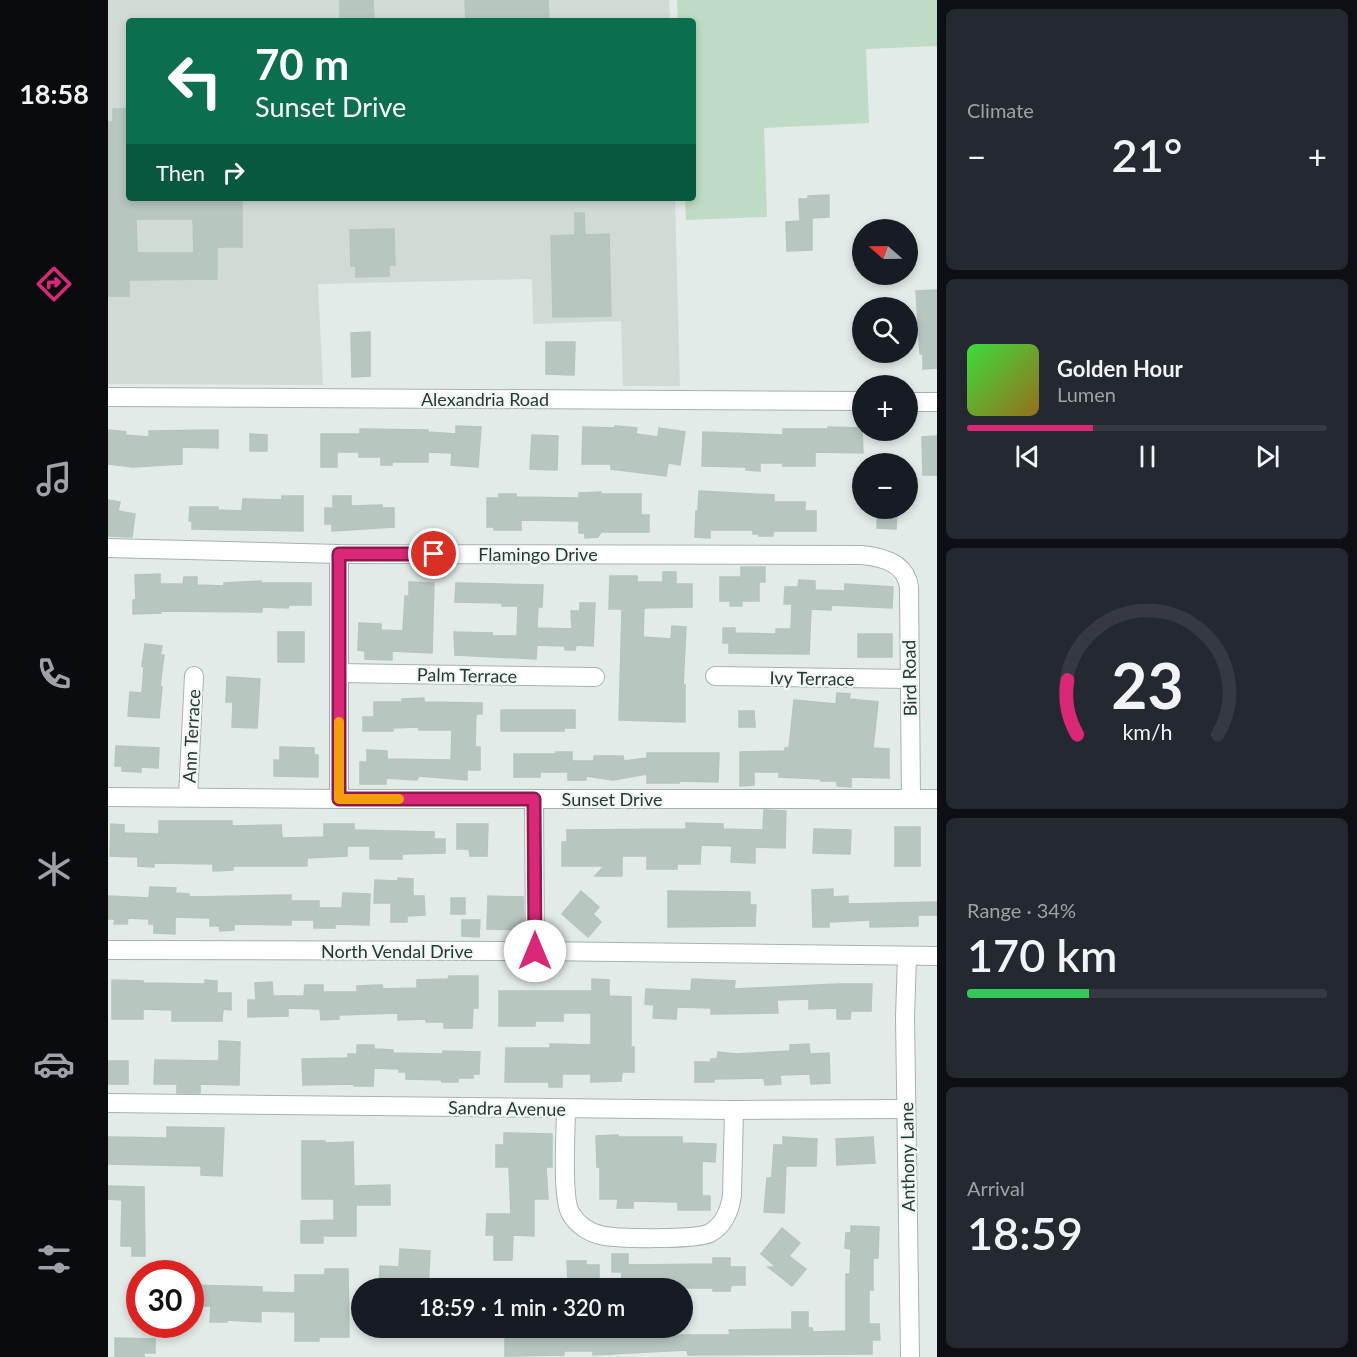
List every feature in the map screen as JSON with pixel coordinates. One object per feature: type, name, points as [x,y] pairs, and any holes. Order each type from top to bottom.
[{"type":"street","name":"Alexandria Road","points":[[108,397],[852,402]]},
{"type":"street","points":[[918,402],[937,402]]},
{"type":"street","name":"Flamingo Drive","points":[[108,548],[339,554],[862,555],[894,563]]},
{"type":"street","points":[[339,554],[339,799]]},
{"type":"street","name":"Bird Road","points":[[894,563],[908,580],[911,799]]},
{"type":"street","name":"Palm Terrace","points":[[339,673],[595,677]]},
{"type":"street","name":"Ann Terrace","points":[[188,797],[194,676]]},
{"type":"street","name":"Ivy Terrace","points":[[715,676],[909,679]]},
{"type":"street","name":"Sunset Drive","points":[[108,797],[937,799]]},
{"type":"street","points":[[534,799],[535,951]]},
{"type":"street","name":"North Vendal Drive","points":[[108,950],[535,951],[937,956]]},
{"type":"street","name":"Anthony Lane","points":[[906,956],[910,1357]]},
{"type":"street","name":"Sandra Avenue","points":[[108,1103],[566,1109],[906,1109]]},
{"type":"street","points":[[566,1109],[566,1196],[569,1212],[592,1232],[614,1237],[693,1237],[708,1234],[722,1222],[731,1205],[734,1110]]},
{"type":"shaded area","points":[[108,0],[669,0],[670,18],[126,18],[126,201],[675,201],[680,386],[623,386],[621,321],[533,324],[532,279],[318,284],[323,385],[108,384]]},
{"type":"green space","points":[[677,0],[937,0],[937,46],[866,49],[869,123],[764,128],[767,217],[686,220],[685,201],[696,201],[696,18],[678,18]]},
{"type":"building","points":[[340,0],[373,0],[374,18],[340,18]]},
{"type":"building","points":[[465,0],[548,0],[549,18],[466,18]]},
{"type":"building","points":[[113,109],[126,109],[126,201],[242,201],[242,247],[217,247],[217,279],[129,280],[129,296],[108,296],[108,122],[113,122]],"holes":[[[136,219],[193,219],[194,253],[137,253]]]},
{"type":"building","points":[[829,195],[829,217],[812,218],[812,250],[787,251],[786,222],[800,221],[799,199]]},
{"type":"building","points":[[575,213],[584,213],[585,235],[609,234],[611,316],[553,317],[551,236],[575,235]]},
{"type":"building","points":[[394,229],[395,265],[389,265],[389,276],[356,277],[356,266],[351,266],[350,230]]},
{"type":"building","points":[[937,290],[937,368],[923,369],[916,291]]},
{"type":"building","points":[[370,332],[370,376],[352,377],[351,333]]},
{"type":"building","points":[[546,342],[575,342],[574,375],[546,374]]},
{"type":"building","points":[[456,426],[481,427],[478,467],[451,465],[452,453],[428,452],[428,462],[392,462],[392,465],[381,465],[381,457],[359,457],[359,452],[337,452],[337,467],[321,467],[321,434],[360,434],[360,429],[428,430],[428,432],[456,434]]},
{"type":"building","points":[[615,426],[637,428],[636,434],[658,437],[659,428],[685,432],[680,465],[668,463],[666,476],[611,469],[611,464],[582,464],[583,427],[615,428]]},
{"type":"building","points":[[828,427],[852,428],[852,441],[863,441],[863,453],[815,452],[815,466],[760,463],[760,471],[746,470],[746,467],[702,466],[703,432],[783,435],[783,429],[828,429]]},
{"type":"building","points":[[109,430],[126,432],[125,435],[149,437],[149,431],[218,430],[218,448],[182,447],[182,464],[133,467],[108,464]]},
{"type":"building","points":[[250,434],[267,435],[267,451],[250,451]]},
{"type":"building","points":[[532,435],[558,436],[557,470],[530,469]]},
{"type":"building","points":[[937,436],[937,475],[923,475],[922,437]]},
{"type":"building","points":[[699,491],[774,495],[774,502],[805,502],[805,511],[816,511],[816,531],[773,531],[773,536],[759,536],[759,534],[753,534],[753,530],[710,530],[710,538],[695,537]]},
{"type":"building","points":[[601,492],[601,494],[641,494],[641,515],[649,515],[649,532],[601,532],[598,537],[585,538],[585,533],[579,533],[579,521],[521,520],[521,530],[494,530],[494,527],[487,527],[487,498],[499,498],[499,494],[516,494],[516,497],[579,498],[579,493]]},
{"type":"building","points":[[282,496],[303,496],[303,531],[192,529],[192,521],[189,521],[190,507],[218,507],[218,510],[242,511],[243,499],[282,500]]},
{"type":"building","points":[[333,496],[351,496],[351,506],[382,505],[382,508],[394,508],[394,527],[332,531],[332,524],[325,524],[325,508],[333,508]]},
{"type":"building","points":[[108,500],[120,502],[118,511],[135,514],[132,537],[108,536]]},
{"type":"building","points":[[877,519],[896,519],[896,529],[877,528]]},
{"type":"building","points":[[741,567],[765,567],[765,582],[759,582],[759,601],[742,601],[742,606],[730,606],[730,601],[720,601],[720,577],[741,577]]},
{"type":"building","points":[[663,572],[676,572],[676,584],[692,584],[692,607],[644,608],[643,637],[671,639],[672,626],[686,627],[683,686],[685,685],[685,722],[619,720],[622,609],[609,609],[610,576],[637,576],[637,582],[663,582]]},
{"type":"building","points":[[160,574],[160,584],[183,584],[184,577],[197,577],[197,585],[224,586],[224,583],[261,581],[261,583],[311,583],[311,605],[289,605],[288,608],[262,607],[262,612],[161,611],[161,613],[133,614],[133,600],[136,600],[135,575]]},
{"type":"building","points":[[799,580],[815,581],[815,590],[845,591],[845,584],[893,587],[892,608],[831,605],[831,610],[811,609],[809,654],[729,653],[729,643],[723,643],[723,628],[735,628],[735,633],[776,634],[776,629],[791,629],[792,604],[784,604],[785,587],[798,587]]},
{"type":"building","points":[[409,582],[434,583],[432,653],[392,651],[392,660],[365,659],[365,651],[358,650],[359,623],[381,624],[381,630],[403,631],[405,596],[409,596]]},
{"type":"building","points":[[456,583],[543,585],[542,607],[538,607],[537,628],[572,629],[571,611],[580,611],[580,603],[595,603],[593,646],[576,645],[575,650],[565,650],[565,646],[537,645],[536,659],[455,655],[454,632],[517,636],[518,606],[502,606],[502,603],[455,602]]},
{"type":"building","points":[[278,632],[304,632],[304,662],[278,662]]},
{"type":"building","points":[[858,634],[892,634],[892,657],[858,657]]},
{"type":"building","points":[[145,644],[162,646],[160,655],[164,655],[159,718],[128,716],[130,692],[142,693]]},
{"type":"building","points":[[227,677],[260,679],[257,728],[232,727],[233,702],[226,702]]},
{"type":"building","points":[[837,693],[850,694],[849,699],[878,702],[873,748],[889,749],[889,778],[851,777],[851,787],[837,786],[837,781],[779,777],[779,772],[754,772],[754,785],[740,786],[740,752],[785,751],[785,748],[789,748],[794,700],[836,704]]},
{"type":"building","points":[[424,698],[424,702],[482,703],[482,714],[476,714],[475,747],[480,747],[480,770],[467,770],[467,780],[419,776],[417,780],[386,778],[386,784],[360,784],[360,762],[367,762],[367,750],[387,751],[387,759],[451,760],[452,730],[419,730],[419,727],[393,728],[393,731],[363,731],[363,717],[374,717],[374,702],[402,702],[402,699]]},
{"type":"building","points":[[501,710],[575,710],[575,728],[564,728],[564,731],[501,731]]},
{"type":"building","points":[[739,711],[754,711],[755,727],[739,727]]},
{"type":"building","points":[[116,746],[159,748],[158,768],[141,767],[141,772],[122,771],[122,766],[115,766]]},
{"type":"building","points":[[280,747],[314,748],[314,755],[318,755],[318,777],[274,776],[274,760],[280,760]]},
{"type":"building","points":[[556,752],[572,752],[572,761],[594,761],[594,756],[623,756],[624,761],[647,758],[647,753],[719,753],[718,782],[647,783],[647,774],[613,780],[586,776],[586,780],[568,780],[568,772],[540,772],[540,777],[514,777],[514,754],[556,754]]},
{"type":"building","points":[[764,810],[786,811],[785,848],[755,847],[755,863],[731,862],[732,846],[701,845],[700,864],[677,864],[677,869],[647,869],[647,856],[622,856],[622,876],[595,876],[604,866],[562,866],[562,842],[567,842],[567,830],[686,829],[686,823],[723,824],[723,829],[763,830]]},
{"type":"building","points":[[159,821],[232,821],[232,826],[281,825],[282,838],[324,837],[324,824],[354,824],[354,830],[434,832],[434,839],[445,839],[445,853],[402,854],[402,859],[370,859],[370,846],[347,846],[347,856],[307,858],[307,866],[233,866],[233,870],[213,871],[213,864],[154,863],[154,867],[138,866],[138,857],[110,856],[111,824],[124,825],[124,833],[159,834]]},
{"type":"building","points":[[457,824],[488,824],[487,856],[470,856],[469,849],[457,849]]},
{"type":"building","points":[[895,827],[920,827],[920,866],[895,866]]},
{"type":"building","points":[[814,829],[851,830],[850,854],[813,853]]},
{"type":"building","points":[[398,878],[413,879],[413,896],[424,896],[425,915],[407,916],[407,922],[391,922],[391,903],[374,903],[375,880],[398,881]]},
{"type":"building","points":[[150,887],[176,888],[175,893],[189,894],[189,897],[291,895],[291,901],[319,901],[319,908],[342,908],[343,893],[370,894],[369,925],[335,924],[335,928],[314,928],[314,920],[291,920],[291,925],[234,924],[234,930],[220,931],[219,926],[210,926],[210,918],[175,917],[175,934],[154,933],[154,924],[149,924],[149,919],[128,918],[127,924],[114,924],[115,919],[108,919],[108,896],[149,898]]},
{"type":"building","points":[[833,889],[833,897],[848,896],[848,904],[937,902],[937,915],[918,915],[918,926],[870,927],[870,920],[829,922],[829,927],[813,927],[812,890]]},
{"type":"building","points":[[581,891],[599,907],[593,914],[601,922],[588,937],[562,914]]},
{"type":"building","points":[[668,891],[750,892],[750,905],[756,905],[755,926],[668,927]]},
{"type":"building","points":[[488,896],[523,897],[524,930],[487,929]]},
{"type":"building","points":[[451,898],[465,898],[465,914],[451,914]]},
{"type":"building","points":[[462,920],[480,920],[479,937],[462,936]]},
{"type":"building","points":[[449,976],[478,976],[478,1008],[473,1008],[472,1028],[444,1028],[444,1022],[426,1022],[426,1019],[398,1020],[398,1013],[339,1015],[339,1019],[321,1020],[320,1009],[288,1008],[288,1016],[248,1017],[248,1000],[256,1000],[255,983],[272,982],[273,996],[304,996],[305,985],[323,985],[323,992],[357,992],[357,986],[382,985],[383,989],[417,988],[417,980],[448,979]]},
{"type":"building","points":[[592,979],[609,980],[609,996],[631,997],[631,1047],[634,1047],[634,1072],[622,1072],[621,1081],[591,1082],[591,1074],[562,1074],[562,1087],[549,1087],[549,1082],[505,1082],[506,1048],[550,1048],[550,1044],[591,1045],[591,1013],[563,1013],[563,1021],[535,1021],[535,1026],[499,1026],[499,991],[592,991]]},
{"type":"building","points":[[692,979],[735,981],[734,989],[872,984],[871,1011],[851,1011],[850,1019],[837,1019],[837,1008],[809,1009],[809,999],[777,1000],[778,1013],[711,1014],[711,1008],[677,1007],[676,1019],[653,1018],[654,1005],[645,1004],[646,989],[691,991]]},
{"type":"building","points":[[112,980],[205,984],[205,980],[217,981],[217,993],[231,993],[231,1010],[223,1009],[222,1021],[172,1021],[172,1010],[143,1009],[143,1019],[112,1019]]},
{"type":"building","points":[[219,1041],[240,1042],[239,1085],[200,1084],[200,1093],[177,1093],[177,1084],[154,1084],[155,1060],[219,1061]]},
{"type":"building","points":[[809,1044],[810,1054],[829,1053],[830,1083],[811,1084],[810,1074],[780,1075],[781,1084],[765,1085],[764,1078],[714,1079],[714,1082],[695,1082],[695,1062],[711,1062],[711,1059],[717,1059],[718,1052],[736,1054],[790,1051],[790,1045]]},
{"type":"building","points":[[357,1045],[374,1045],[374,1049],[393,1050],[393,1053],[480,1052],[479,1074],[473,1074],[473,1078],[458,1078],[458,1082],[442,1082],[442,1080],[406,1079],[406,1072],[399,1072],[399,1069],[374,1068],[373,1086],[303,1085],[302,1059],[348,1058],[348,1054],[357,1054]]},
{"type":"building","points":[[108,1061],[128,1061],[128,1084],[108,1084]]},
{"type":"building","points":[[167,1127],[224,1128],[222,1176],[201,1175],[201,1166],[108,1164],[108,1137],[167,1138]]},
{"type":"building","points":[[504,1133],[552,1134],[552,1167],[546,1167],[548,1199],[534,1199],[534,1236],[513,1235],[512,1260],[494,1260],[494,1235],[486,1235],[487,1214],[511,1214],[509,1167],[496,1167],[496,1145],[504,1145]]},
{"type":"building","points":[[618,1135],[618,1137],[682,1137],[682,1143],[716,1144],[715,1162],[702,1161],[702,1196],[710,1196],[710,1210],[678,1210],[678,1202],[633,1201],[633,1208],[617,1208],[618,1199],[600,1199],[600,1167],[597,1167],[596,1136]]},
{"type":"building","points":[[783,1137],[817,1139],[816,1166],[786,1166],[784,1213],[764,1212],[767,1178],[772,1178],[774,1145],[783,1145]]},
{"type":"building","points":[[873,1137],[875,1163],[837,1165],[836,1139]]},
{"type":"building","points":[[302,1141],[353,1142],[354,1186],[390,1185],[390,1205],[356,1205],[356,1236],[323,1236],[323,1243],[301,1243],[301,1221],[334,1220],[334,1199],[302,1199]]},
{"type":"building","points":[[108,1186],[144,1187],[145,1256],[132,1256],[132,1246],[121,1246],[122,1200],[108,1199]]},
{"type":"building","points":[[851,1226],[879,1227],[878,1258],[873,1258],[873,1290],[869,1290],[869,1324],[879,1324],[880,1340],[872,1340],[872,1354],[688,1355],[687,1350],[593,1355],[593,1351],[564,1351],[564,1355],[505,1356],[505,1338],[693,1338],[693,1335],[730,1335],[729,1330],[792,1329],[792,1312],[808,1312],[808,1328],[812,1328],[813,1332],[846,1331],[846,1274],[850,1274],[851,1249],[845,1248],[846,1233],[851,1233]]},
{"type":"building","points":[[782,1228],[800,1243],[789,1256],[806,1269],[792,1286],[768,1267],[776,1267],[761,1254]]},
{"type":"building","points":[[400,1249],[430,1251],[429,1278],[379,1278],[380,1266],[399,1267]]},
{"type":"building","points":[[612,1254],[628,1254],[628,1265],[713,1264],[713,1258],[730,1258],[730,1267],[745,1267],[745,1285],[731,1285],[730,1291],[713,1291],[713,1288],[693,1288],[693,1278],[622,1278],[622,1272],[612,1272]]},
{"type":"building","points":[[567,1261],[586,1261],[586,1265],[599,1265],[599,1278],[568,1278]]},
{"type":"building","points":[[325,1269],[348,1269],[349,1337],[319,1337],[319,1341],[295,1341],[295,1312],[261,1311],[261,1322],[227,1320],[227,1322],[210,1322],[211,1306],[204,1306],[204,1285],[262,1287],[262,1292],[295,1293],[295,1275],[325,1275]]},
{"type":"building","points":[[115,1338],[155,1339],[155,1353],[144,1353],[144,1357],[115,1357]]},
{"type":"slow traffic","points":[[339,722],[339,799],[399,799]]},
{"type":"route","points":[[434,554],[339,554],[339,799],[534,799],[535,951]]}]
